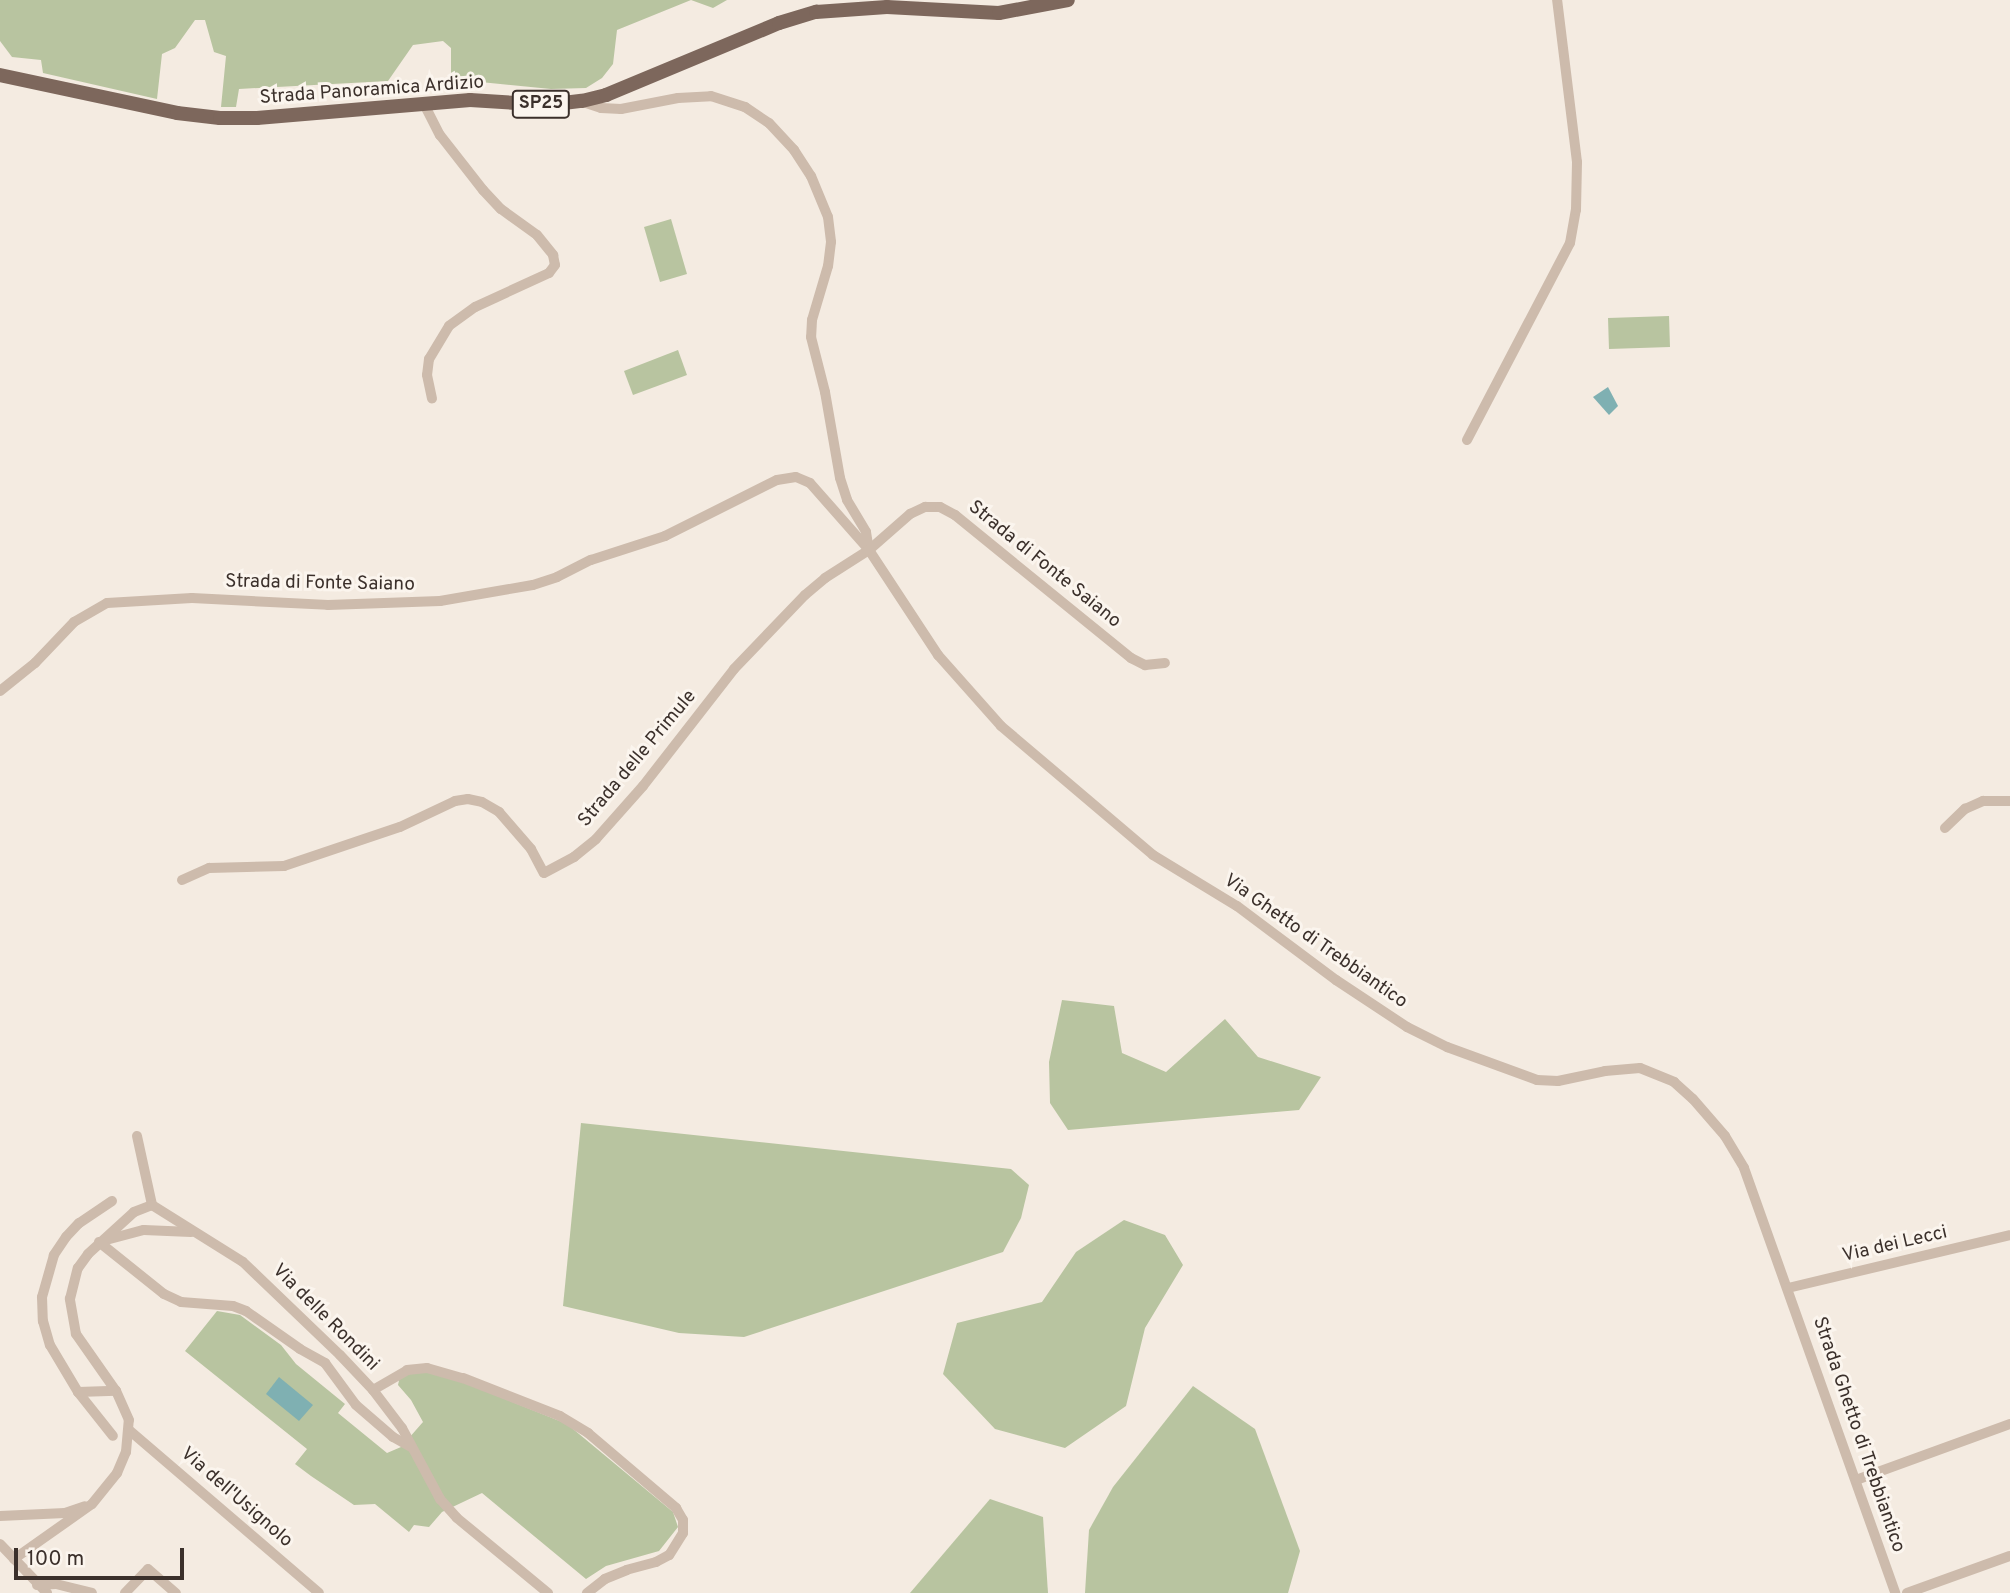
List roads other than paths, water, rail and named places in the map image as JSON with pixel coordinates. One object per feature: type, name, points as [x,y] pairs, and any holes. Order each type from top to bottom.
[{"type":"main road","name":"Strada Panoramica Ardizio","points":[[0,75],[177,113],[220,118],[257,118],[470,100],[547,105],[582,102],[634,84],[779,23],[816,12],[887,7],[999,13],[1068,0]]},
{"type":"street","points":[[1467,440],[1570,243],[1576,211],[1577,162],[1557,0]]},
{"type":"street","points":[[582,102],[601,108],[621,109],[678,98],[711,96],[745,107],[769,123],[794,150],[811,176],[828,217],[831,242],[811,337],[825,392],[840,478],[847,500],[866,531],[869,551]]},
{"type":"street","points":[[424,104],[440,135],[483,190],[500,209],[537,235],[553,256],[555,265],[550,273],[475,307],[449,326],[429,359],[428,375],[432,398]]},
{"type":"street","name":"Strada di Fonte Saiano","points":[[0,691],[35,663],[74,622],[107,603],[192,598],[393,605],[440,601],[533,584],[591,560],[665,536],[777,480],[796,477],[810,483],[869,551],[910,514],[925,507],[940,507],[955,514],[1131,658],[1145,665],[1165,663]]},
{"type":"street","name":"Strada delle Primule","points":[[182,880],[209,868],[256,869],[297,862],[400,827],[455,801],[468,799],[482,802],[499,812],[531,849],[544,873],[574,857],[596,839],[643,786],[734,669],[805,595],[825,578],[869,551]]},
{"type":"street","name":"Via Ghetto di Trebbiantico","points":[[869,551],[938,655],[1001,726],[1153,856],[1237,906],[1336,980],[1406,1027],[1447,1047],[1537,1080],[1558,1081],[1605,1071],[1640,1068],[1674,1082],[1725,1136],[1744,1168],[1788,1288]]},
{"type":"street","points":[[1945,828],[1965,809],[1983,801],[2010,801]]},
{"type":"street","points":[[14,1559],[92,1504],[117,1473],[126,1452],[129,1420],[116,1391],[85,1352],[71,1316],[73,1282],[79,1268],[99,1242],[134,1212],[152,1205],[137,1136]]},
{"type":"street","points":[[112,1201],[79,1223],[66,1237],[46,1274],[42,1297],[43,1321],[50,1345],[78,1391],[113,1436]]},
{"type":"street","name":"Via delle Rondini","points":[[152,1205],[243,1262],[373,1390],[402,1428],[433,1488],[457,1518],[548,1593]]},
{"type":"street","points":[[99,1242],[144,1230],[196,1232]]},
{"type":"street","name":"Via dei Lecci","points":[[1788,1288],[2010,1236]]},
{"type":"street","name":"Via delle Rondini","points":[[99,1242],[164,1294],[181,1303],[233,1306],[246,1311],[325,1363],[356,1405],[393,1437],[411,1447]]},
{"type":"street","name":"Strada Ghetto di Trebbiantico","points":[[1788,1288],[1895,1593]]},
{"type":"street","points":[[373,1390],[407,1370],[427,1368],[463,1378],[561,1416],[588,1433],[676,1508],[683,1520],[684,1533],[669,1555],[605,1580],[587,1593]]},
{"type":"street","points":[[78,1391],[116,1391]]},
{"type":"street","points":[[1856,1480],[2010,1424]]},
{"type":"street","name":"Via dell'Usignolo","points":[[129,1430],[319,1593]]},
{"type":"street","points":[[0,1517],[65,1513],[92,1504]]},
{"type":"street","points":[[0,1544],[47,1593]]},
{"type":"street","points":[[1907,1593],[2010,1556]]},
{"type":"street","points":[[125,1593],[148,1569],[176,1593]]},
{"type":"street","points":[[37,1585],[56,1584],[92,1593]]},
{"type":"water","points":[[1608,387],[1618,406],[1609,415],[1593,397]]},
{"type":"water","points":[[279,1377],[313,1405],[299,1421],[266,1394]]}]
